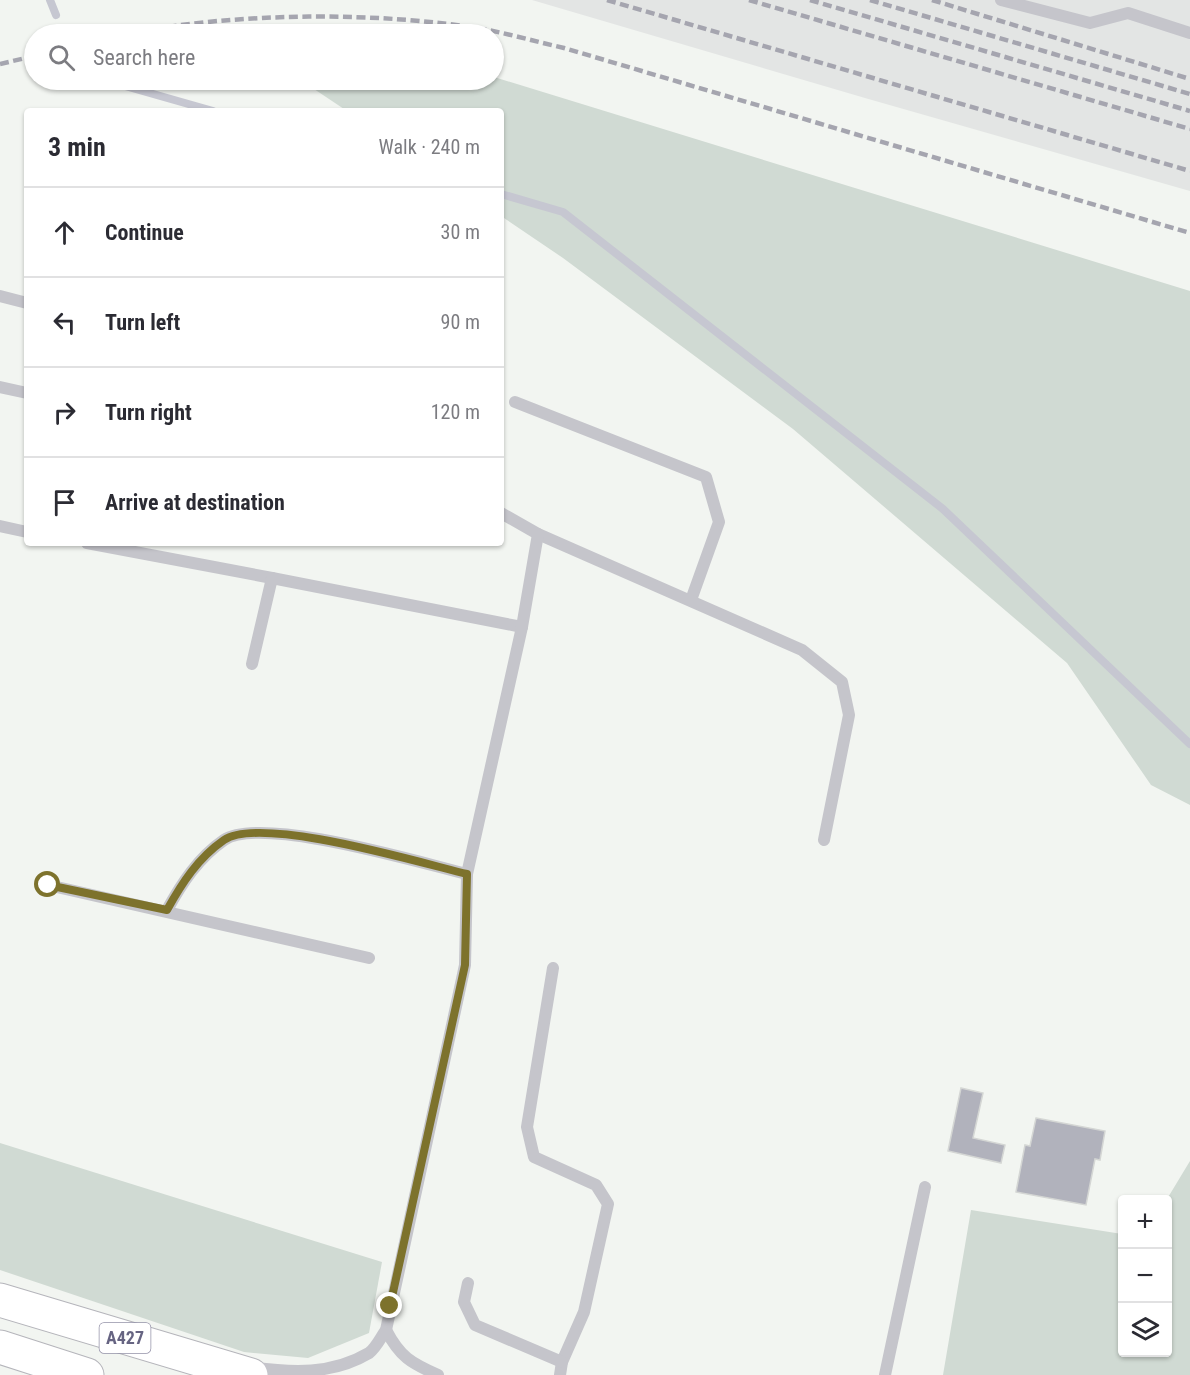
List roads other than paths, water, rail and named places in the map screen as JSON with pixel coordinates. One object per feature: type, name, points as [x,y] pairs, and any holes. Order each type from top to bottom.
[{"type":"highway","name":"A427","points":[[0,1300],[250,1375]]},
{"type":"highway","name":"A427","points":[[0,1347],[87,1375]]},
{"type":"lane","points":[[1001,0],[1090,22],[1128,14],[1190,33]]},
{"type":"lane","points":[[0,296],[24,302]]},
{"type":"lane","points":[[0,387],[24,392]]},
{"type":"lane","points":[[515,402],[706,477],[719,522],[691,600]]},
{"type":"lane","points":[[504,515],[538,534],[802,650],[842,682],[849,715],[824,840]]},
{"type":"lane","points":[[0,526],[24,531]]},
{"type":"lane","points":[[202,1361],[294,1373],[328,1371],[370,1352],[386,1330],[465,965],[467,874],[522,627],[538,534]]},
{"type":"lane","points":[[103,546],[522,627]]},
{"type":"lane","points":[[252,664],[272,578]]},
{"type":"lane","points":[[167,910],[186,875],[226,838],[271,831],[347,844],[467,874]]},
{"type":"lane","points":[[48,885],[167,910],[369,958]]},
{"type":"lane","points":[[468,1283],[464,1302],[475,1325],[561,1369],[584,1312],[608,1204],[596,1185],[534,1157],[526,1127],[553,968]]},
{"type":"lane","points":[[885,1375],[925,1187]]},
{"type":"lane","points":[[386,1330],[396,1351],[414,1365],[438,1375]]},
{"type":"waterway","points":[[50,0],[56,15]]},
{"type":"waterway","points":[[139,90],[202,108]]},
{"type":"waterway","points":[[504,195],[563,212],[943,509],[1190,744]]},
{"type":"railway","points":[[607,0],[1190,171]]},
{"type":"railway","points":[[749,0],[1190,129]]},
{"type":"railway","points":[[810,0],[1190,111]]},
{"type":"railway","points":[[870,0],[1190,94]]},
{"type":"railway","points":[[932,0],[1190,79]]},
{"type":"railway","points":[[192,24],[260,18],[308,17],[355,17],[446,24]]},
{"type":"railway","points":[[504,34],[564,48],[1190,233]]},
{"type":"railway","points":[[0,64],[24,58]]}]
